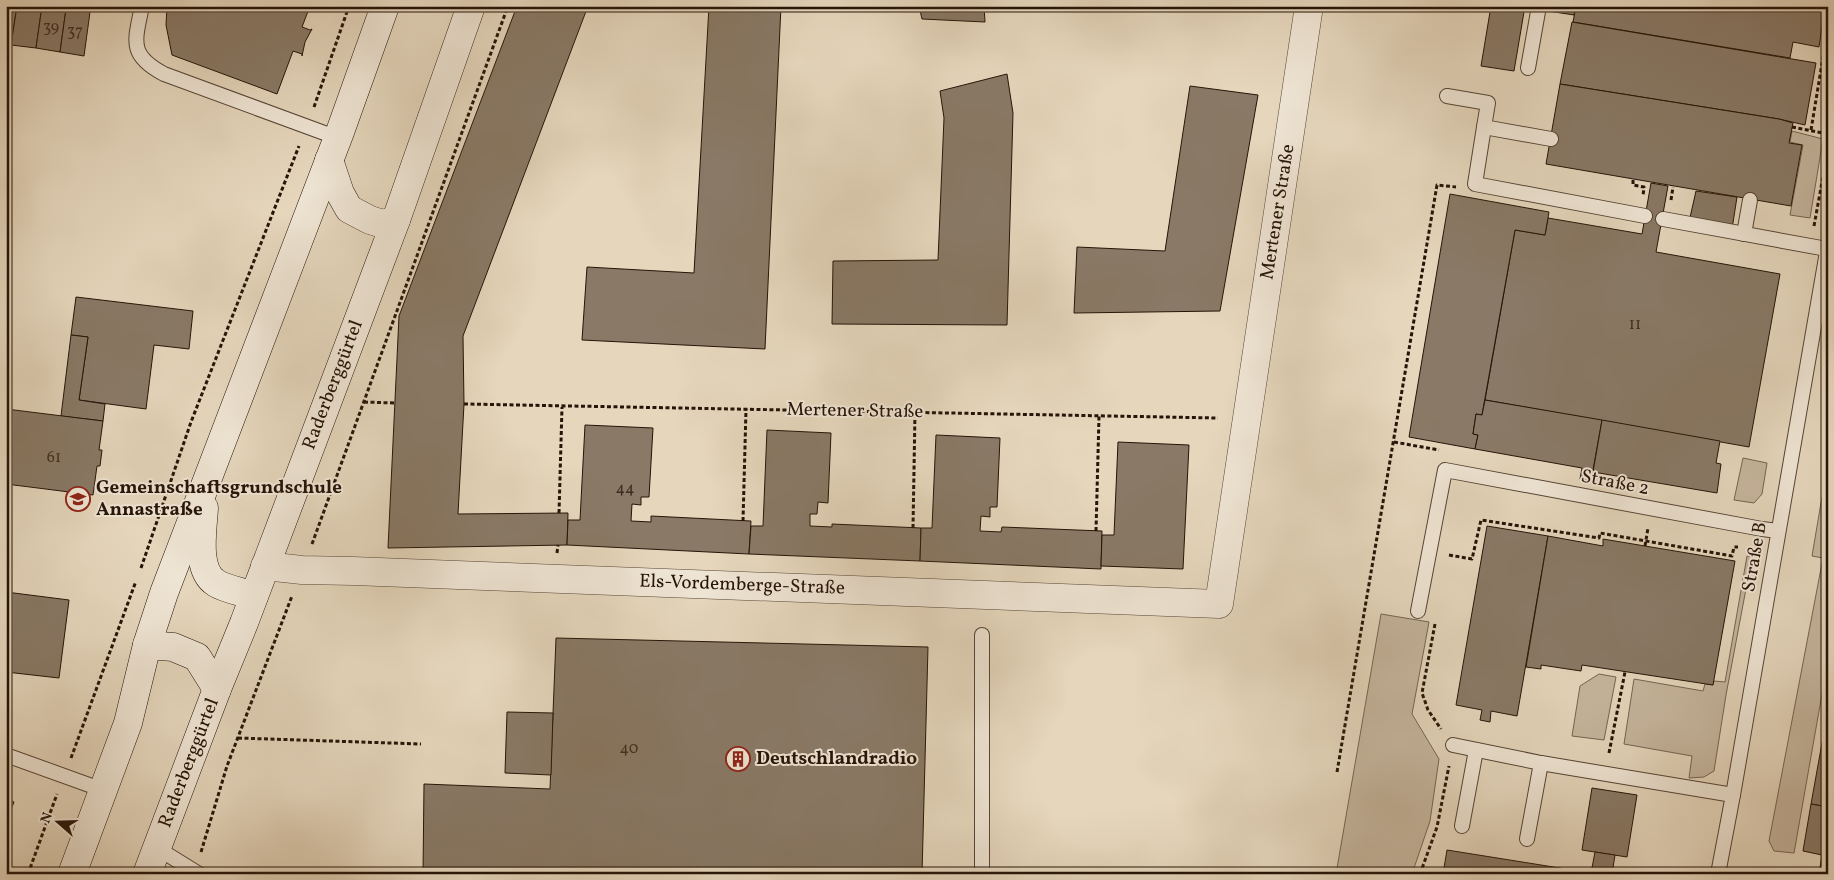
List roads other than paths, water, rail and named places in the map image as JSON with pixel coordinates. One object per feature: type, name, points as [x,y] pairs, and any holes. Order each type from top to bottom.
[{"type":"main road","points":[[72,874],[128,723],[147,645],[164,593],[333,149],[385,6]]},
{"type":"main road","name":"Raderberggürtel","points":[[147,874],[396,220],[471,6]]},
{"type":"main road","name":"Mertener Straße","points":[[1219,604],[1309,6]]},
{"type":"main road","points":[[333,149],[340,193],[349,209],[370,220],[383,224],[396,220]]},
{"type":"main road","points":[[205,486],[202,559],[205,572],[216,583],[254,596]]},
{"type":"main road","name":"Els-Vordemberge-Straße","points":[[265,566],[302,570],[353,570],[1219,604]]},
{"type":"main road","points":[[147,645],[173,646],[197,657],[217,689]]},
{"type":"lane","points":[[142,6],[135,41],[139,54],[146,63],[164,74],[306,127],[333,149]]},
{"type":"lane","points":[[1528,68],[1539,6]]},
{"type":"lane","points":[[1446,96],[1488,103],[1475,184],[1645,216]]},
{"type":"lane","points":[[1484,127],[1551,139]]},
{"type":"lane","points":[[1744,234],[1750,200]]},
{"type":"lane","points":[[1663,219],[1828,247]]},
{"type":"lane","name":"Straße B","points":[[1718,874],[1828,247]]},
{"type":"lane","name":"Straße 2","points":[[1418,611],[1445,470],[1762,529],[1778,530]]},
{"type":"lane","points":[[982,635],[982,874]]},
{"type":"lane","points":[[1453,745],[1541,763],[1733,795]]},
{"type":"lane","points":[[1462,826],[1476,750]]},
{"type":"lane","points":[[6,756],[103,790]]},
{"type":"lane","points":[[1528,839],[1541,763]]},
{"type":"lane","points":[[157,848],[197,873]]},
{"type":"place","name":"Gemeinschaftsgrundschule Annastraße","points":[[78,499]]},
{"type":"place","name":"Deutschlandradio","points":[[738,759]]}]
